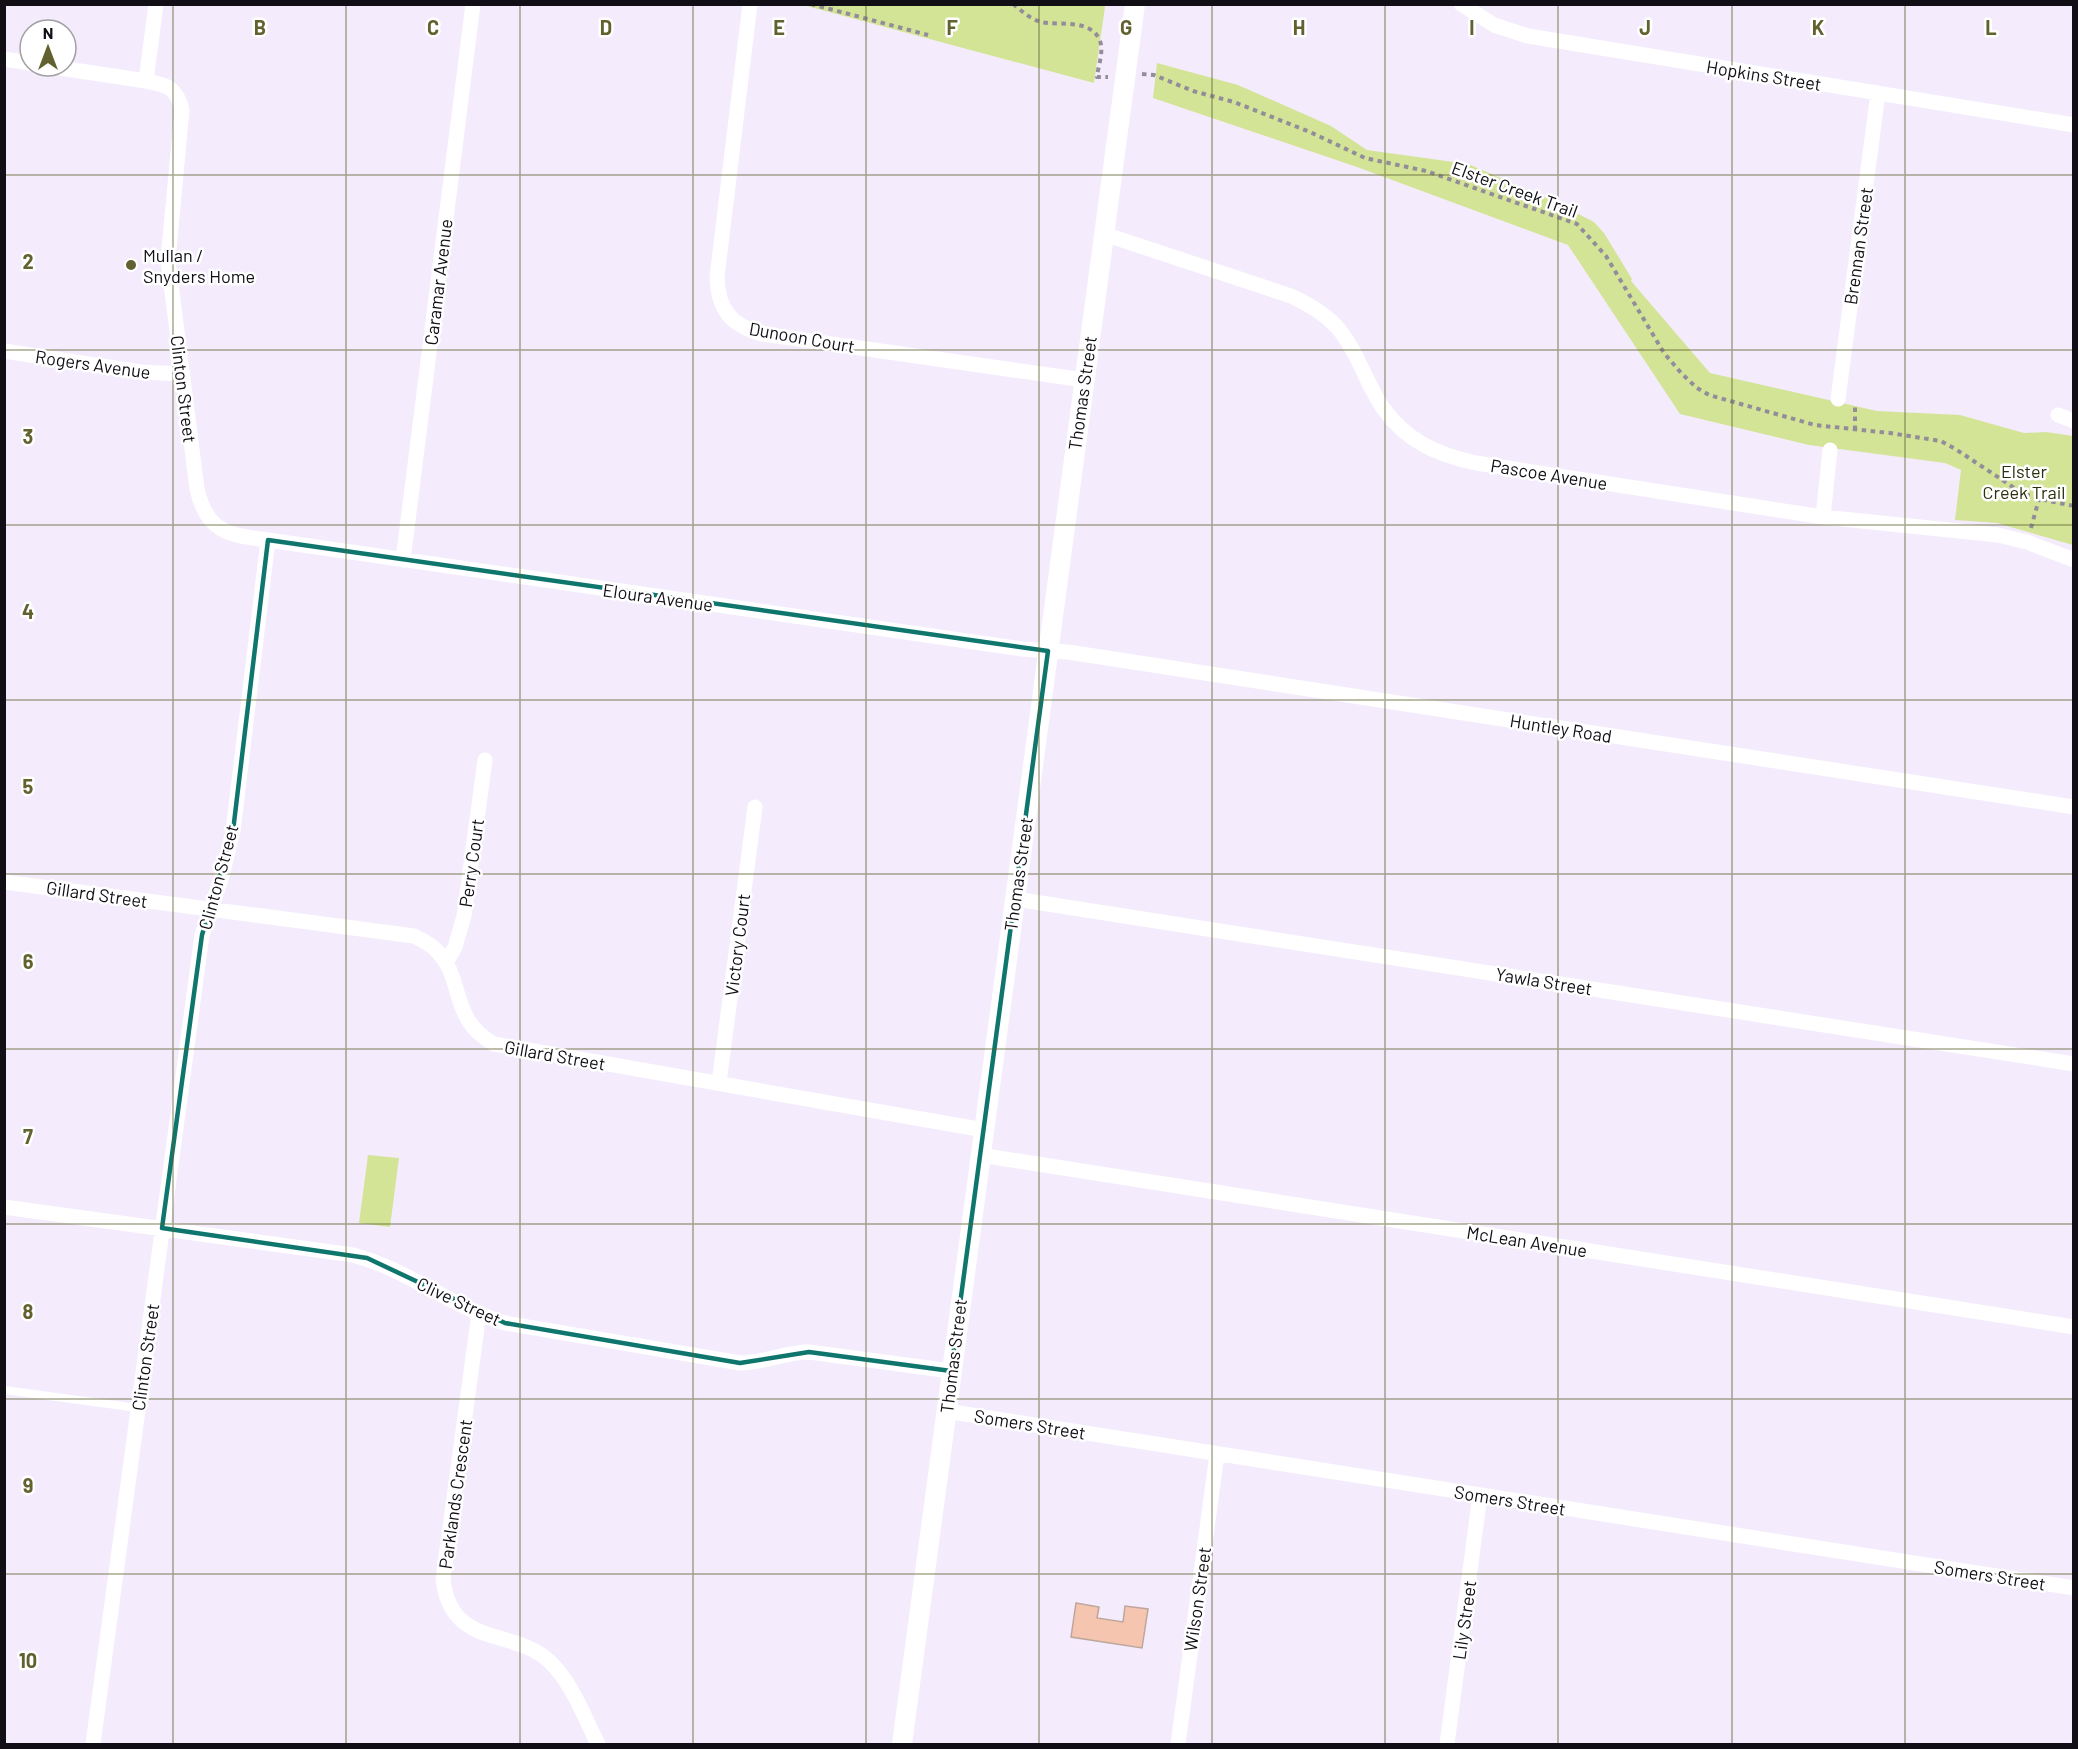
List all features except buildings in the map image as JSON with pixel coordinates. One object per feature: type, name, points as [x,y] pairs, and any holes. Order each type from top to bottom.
[{"type":"street","points":[[146,81],[156,4]]},
{"type":"street","name":"Caramar Avenue","points":[[403,560],[473,4]]},
{"type":"street","name":"Dunoon Court","points":[[750,4],[717,277],[717,292],[725,312],[742,327],[762,334],[1084,380]]},
{"type":"street","name":"Thomas Street","points":[[902,1744],[1135,4]]},
{"type":"street","name":"Hopkins Street","points":[[1461,4],[1494,26],[1528,36],[2073,125]]},
{"type":"street","name":"Clinton Street","points":[[78,71],[165,84],[171,88],[180,102],[182,110],[168,260],[197,489],[205,514],[218,528],[226,533],[268,540],[233,831],[228,856],[202,935],[93,1744]]},
{"type":"street","name":"Brennan Street","points":[[1838,399],[1878,93]]},
{"type":"street","name":"Pascoe Avenue","points":[[1104,234],[1291,297],[1311,306],[1346,336],[1373,391],[1393,421],[1421,445],[1441,453],[1476,463],[1823,517],[1983,532],[2026,542],[2073,560]]},
{"type":"street","name":"Rogers Avenue","points":[[4,351],[141,372],[182,374]]},
{"type":"street","points":[[2058,415],[2073,421]]},
{"type":"street","points":[[1823,517],[1830,450]]},
{"type":"street","name":"Eloura Avenue","points":[[268,540],[1048,651]]},
{"type":"street","name":"Huntley Road","points":[[1048,651],[1068,652],[2073,807]]},
{"type":"street","name":"Perry Court","points":[[446,963],[455,947],[464,916],[485,760]]},
{"type":"street","name":"Victory Court","points":[[719,1083],[755,807]]},
{"type":"street","name":"Gillard Street","points":[[4,882],[414,936],[427,942],[438,952],[446,963],[463,1012],[483,1038],[495,1044],[984,1130]]},
{"type":"street","name":"Yawla Street","points":[[1015,899],[2073,1064]]},
{"type":"street","name":"McLean Avenue","points":[[980,1155],[2073,1327]]},
{"type":"street","name":"Clive Street","points":[[4,1207],[368,1258],[479,1313],[506,1323],[740,1363],[761,1362],[797,1352],[809,1352],[951,1371]]},
{"type":"street","name":"Parklands Crescent","points":[[479,1313],[443,1579],[445,1591],[455,1613],[467,1624],[481,1633],[533,1651],[550,1662],[567,1684],[598,1744]]},
{"type":"street","name":"Somers Street","points":[[946,1411],[2073,1588]]},
{"type":"street","name":"Wilson Street","points":[[1178,1744],[1217,1454]]},
{"type":"street","name":"Lily Street","points":[[1447,1744],[1480,1495]]},
{"type":"lane","points":[[4,1390],[138,1408]]},
{"type":"path","points":[[811,4],[928,35]]},
{"type":"path","points":[[1013,4],[1039,21],[1081,26],[1095,33],[1101,48],[1096,77],[1104,77]]},
{"type":"path","name":"Elster Creek Trail","points":[[1146,74],[1193,91],[1234,102],[1310,132],[1365,158],[1426,171],[1577,224],[1606,255],[1664,353],[1697,388],[1724,401],[1815,425],[1941,441],[2022,493],[2039,500],[2073,506]]},
{"type":"path","points":[[2026,542],[2039,500]]},
{"type":"highlighted area","points":[[268,540],[1048,651],[951,1371],[809,1352],[740,1363],[505,1323],[367,1258],[162,1228],[202,935],[233,831]]},
{"type":"green space","points":[[803,5],[1103,5],[1105,7],[1094,83]]},
{"type":"green space","name":"Elster Creek Trail","points":[[1157,63],[1238,85],[1331,126],[1367,150],[1468,164],[1549,199],[1594,222],[1604,233],[1632,279],[1631,281],[1710,373],[1877,411],[1960,415],[2024,433],[2046,432],[2073,436],[2073,545],[1997,523],[1955,520],[1961,470],[1945,463],[1809,445],[1680,414],[1568,245],[1357,167],[1153,98]]},
{"type":"green space","points":[[368,1155],[399,1158],[390,1227],[359,1223]]},
{"type":"place","name":"Mullan / Snyders Home","points":[[131,265]]}]
